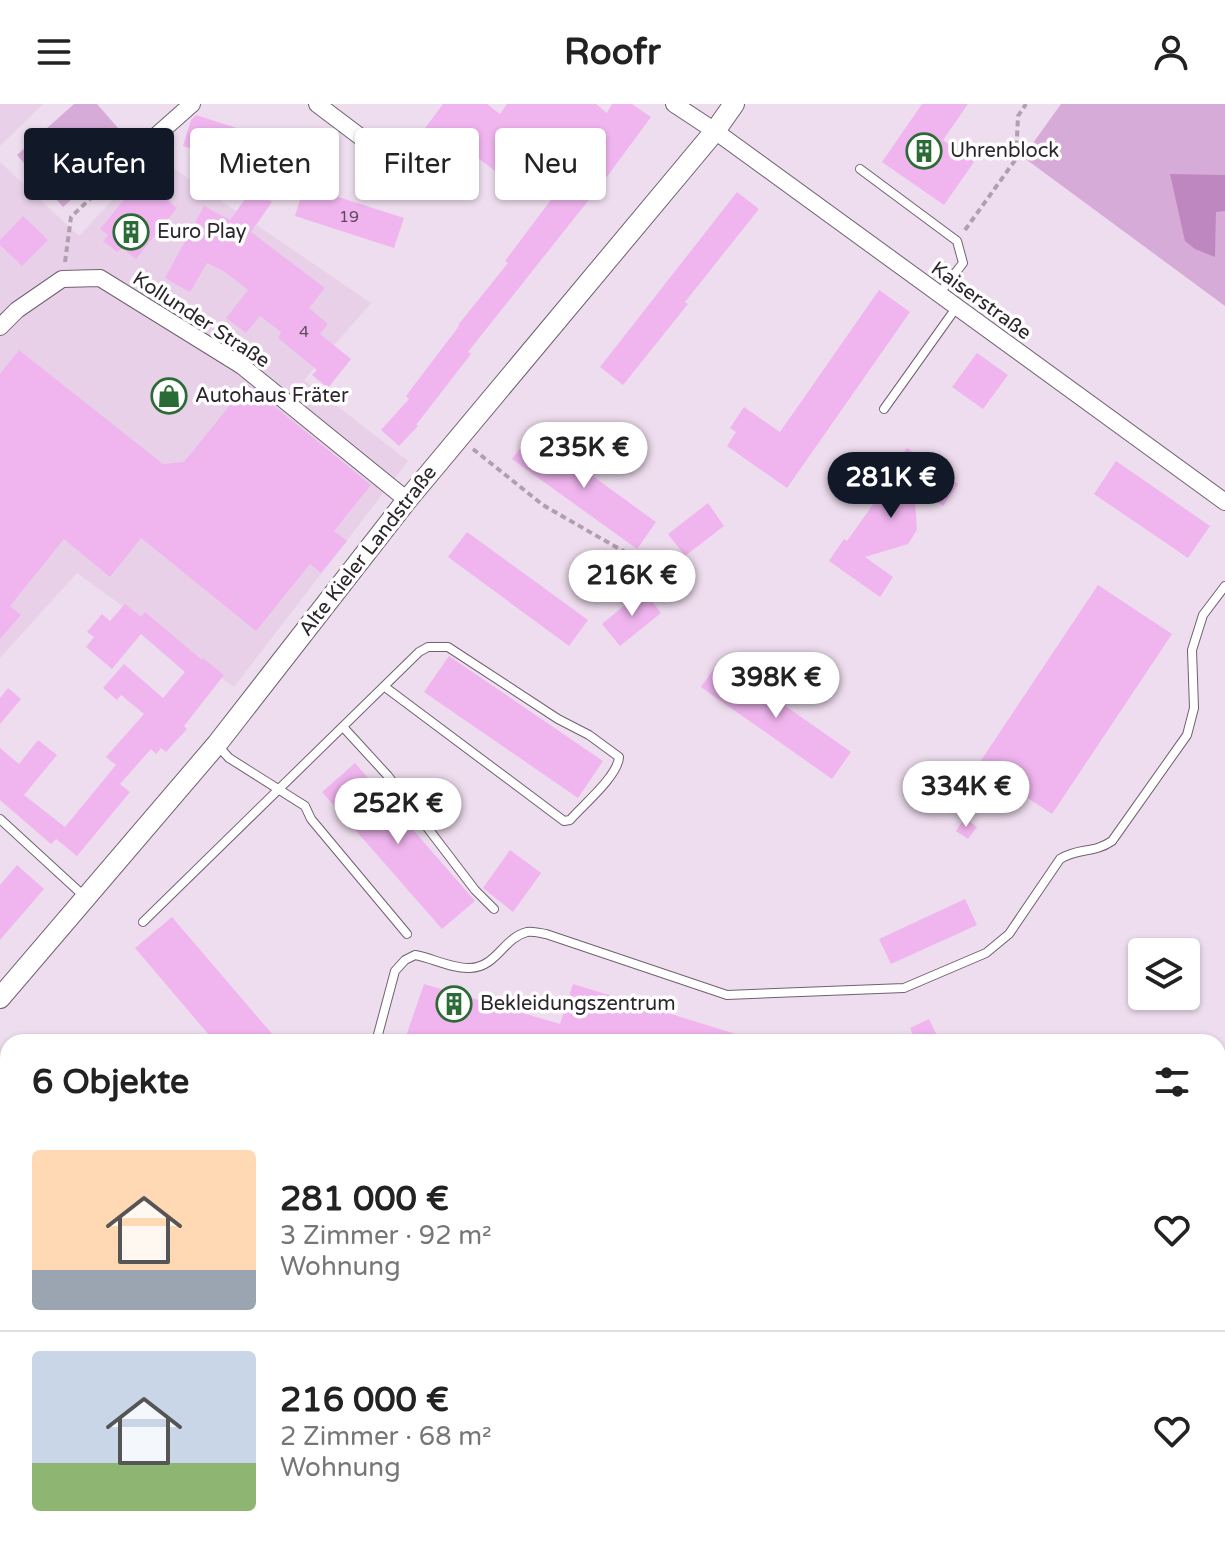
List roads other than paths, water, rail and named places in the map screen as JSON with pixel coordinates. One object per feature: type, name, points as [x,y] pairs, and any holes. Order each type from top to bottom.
[{"type":"street","points":[[165,128],[192,104]]},
{"type":"street","points":[[317,104],[355,133]]},
{"type":"street","name":"Kaiserstraße","points":[[674,104],[1225,502]]},
{"type":"street","name":"Alte Kieler Landstraße","points":[[0,998],[217,744],[407,500],[715,131],[734,104]]},
{"type":"street","name":"Kollunder Straße","points":[[0,327],[17,310],[62,279],[100,278],[242,366],[407,500]]},
{"type":"lane","points":[[860,169],[957,241],[963,263],[939,295]]},
{"type":"lane","points":[[884,409],[956,308]]},
{"type":"lane","points":[[378,1034],[395,971],[405,960],[415,955],[468,969],[484,966],[498,957],[511,940],[527,932],[546,934],[727,995],[904,988],[986,953],[1009,934],[1060,859],[1070,852],[1100,849],[1112,841],[1187,735],[1194,708],[1192,650],[1203,615],[1225,586]]},
{"type":"lane","points":[[143,922],[419,652],[428,647],[448,647],[558,719],[589,735],[619,757],[619,762],[570,820],[564,821],[385,687]]},
{"type":"lane","points":[[344,728],[388,776],[475,890],[494,909]]},
{"type":"lane","points":[[217,744],[229,758],[305,806],[311,819],[407,934]]},
{"type":"lane","points":[[0,819],[86,897]]},
{"type":"place","name":"Uhrenblock","points":[[924,151]]},
{"type":"place","name":"Euro Play","points":[[131,232]]},
{"type":"place","name":"Autohaus Fräter","points":[[169,396]]},
{"type":"place","name":"Bekleidungszentrum","points":[[454,1004]]}]
